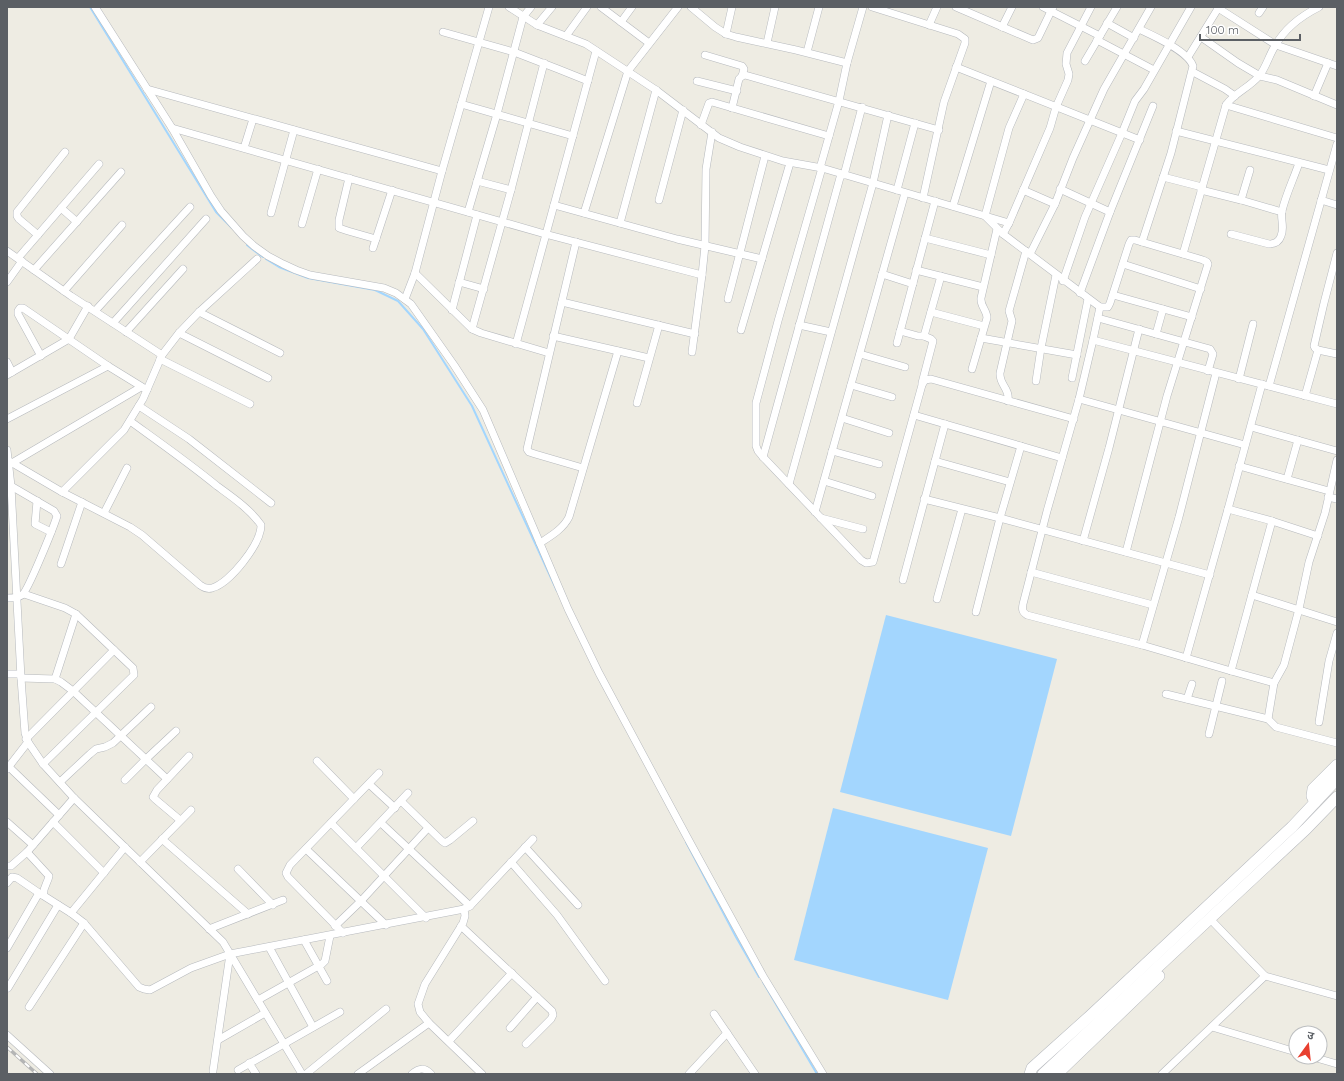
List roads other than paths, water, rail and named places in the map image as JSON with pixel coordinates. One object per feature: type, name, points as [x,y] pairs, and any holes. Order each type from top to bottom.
[{"type":"main road","points":[[1315,802],[1312,796],[1313,789],[1337,765]]},
{"type":"main road","points":[[1043,1074],[1306,829],[1334,793],[1337,778]]},
{"type":"main road","points":[[1030,1074],[1032,1068],[1090,1016],[1286,832],[1315,802],[1334,793]]},
{"type":"main road","points":[[1057,1074],[1214,923],[1337,808]]},
{"type":"street","points":[[94,7],[172,128],[211,196],[232,224],[254,246],[283,264],[296,270],[316,276],[384,288],[405,299],[411,304],[472,391],[483,410],[575,623],[599,673],[764,976],[823,1074]]},
{"type":"street","points":[[405,299],[415,273],[442,171],[489,7]]},
{"type":"street","points":[[508,7],[537,25],[586,44],[656,90],[701,125],[728,143],[765,156],[790,163],[821,168],[1009,223]]},
{"type":"street","points":[[468,212],[497,114],[523,17],[531,7]]},
{"type":"street","points":[[537,25],[552,7]]},
{"type":"street","points":[[566,36],[587,7]]},
{"type":"street","points":[[601,7],[649,44]]},
{"type":"street","points":[[622,22],[632,7]]},
{"type":"street","points":[[584,213],[628,71],[678,7]]},
{"type":"street","points":[[691,7],[726,34],[807,52],[848,63]]},
{"type":"street","points":[[726,34],[732,7]]},
{"type":"street","points":[[767,43],[775,7]]},
{"type":"street","points":[[807,52],[819,7]]},
{"type":"street","points":[[863,7],[821,168],[756,403],[756,446],[763,457],[788,484],[860,560],[866,563],[873,562],[933,341],[924,336],[918,336],[900,331]]},
{"type":"street","points":[[872,7],[958,34],[965,39],[965,43],[944,102],[923,198]]},
{"type":"street","points":[[929,25],[936,7]]},
{"type":"street","points":[[956,7],[968,9],[1030,40],[1038,38],[1052,9]]},
{"type":"street","points":[[1002,27],[1012,7]]},
{"type":"street","points":[[1044,7],[1052,9],[1124,54],[1154,70]]},
{"type":"street","points":[[972,369],[987,314],[980,302],[991,255],[1000,231],[1009,223],[1050,128],[1056,107],[1069,74],[1066,64],[1067,54],[1091,7]]},
{"type":"street","points":[[1085,61],[1117,7]]},
{"type":"street","points":[[1063,281],[1076,240],[1135,101],[1144,89],[1191,7]]},
{"type":"street","points":[[1183,254],[1226,105],[1230,100],[1247,88],[1260,76],[1276,45],[1296,20],[1319,7]]},
{"type":"street","points":[[1008,401],[1009,393],[1000,378],[1012,321],[1009,311],[1028,253],[1054,204],[1109,80],[1139,29],[1147,8]]},
{"type":"street","points":[[1188,57],[1218,8],[1276,45],[1337,66]]},
{"type":"street","points":[[1107,23],[1134,38]]},
{"type":"street","points":[[1139,29],[1169,44],[1188,57],[1193,66],[1193,72],[1163,177],[1142,242]]},
{"type":"street","points":[[442,32],[514,52],[588,81]]},
{"type":"street","points":[[1201,36],[1238,64],[1260,76],[1277,80],[1337,105]]},
{"type":"street","points":[[516,344],[596,51]]},
{"type":"street","points":[[705,55],[742,66],[744,69],[742,76],[739,79],[732,108]]},
{"type":"street","points":[[472,329],[511,190],[544,63]]},
{"type":"street","points":[[1314,96],[1328,63]]},
{"type":"street","points":[[956,67],[1140,140]]},
{"type":"street","points":[[1193,72],[1235,96]]},
{"type":"street","points":[[742,76],[745,75],[888,114],[939,130]]},
{"type":"street","points":[[697,81],[736,91]]},
{"type":"street","points":[[952,206],[991,81]]},
{"type":"street","points":[[147,89],[442,171]]},
{"type":"street","points":[[620,223],[656,90]]},
{"type":"street","points":[[985,216],[1009,128],[1024,94]]},
{"type":"street","points":[[701,125],[709,103],[712,102],[829,136]]},
{"type":"street","points":[[461,104],[573,136]]},
{"type":"street","points":[[1226,105],[1337,138]]},
{"type":"street","points":[[1080,293],[1110,212],[1153,106]]},
{"type":"street","points":[[763,457],[799,325],[862,107]]},
{"type":"street","points":[[659,200],[683,110]]},
{"type":"street","points":[[788,484],[873,183],[888,114]]},
{"type":"street","points":[[244,148],[253,119]]},
{"type":"street","points":[[897,190],[915,123]]},
{"type":"street","points":[[172,128],[545,234],[702,275]]},
{"type":"street","points":[[271,213],[294,130]]},
{"type":"street","points":[[1176,131],[1329,170]]},
{"type":"street","points":[[692,352],[702,275],[706,169],[712,132]]},
{"type":"street","points":[[1269,386],[1337,144]]},
{"type":"street","points":[[38,235],[19,219],[17,212],[65,152]]},
{"type":"street","points":[[728,300],[765,156]]},
{"type":"street","points":[[741,330],[790,163]]},
{"type":"street","points":[[1231,234],[1269,244],[1278,242],[1283,230],[1282,212],[1299,163]]},
{"type":"street","points":[[7,282],[20,260],[38,235],[99,164]]},
{"type":"street","points":[[302,224],[318,170]]},
{"type":"street","points":[[1241,200],[1250,170]]},
{"type":"street","points":[[34,270],[122,172]]},
{"type":"street","points":[[1163,177],[1282,212]]},
{"type":"street","points":[[349,178],[339,220],[339,228],[376,239]]},
{"type":"street","points":[[477,181],[511,190]]},
{"type":"street","points":[[1060,189],[1110,212]]},
{"type":"street","points":[[373,248],[392,190]]},
{"type":"street","points":[[1023,190],[1054,204]]},
{"type":"street","points":[[815,512],[905,193]]},
{"type":"street","points":[[1321,200],[1337,205]]},
{"type":"street","points":[[897,343],[935,201]]},
{"type":"street","points":[[554,205],[704,246],[762,259]]},
{"type":"street","points":[[95,311],[190,207]]},
{"type":"street","points":[[61,208],[77,222]]},
{"type":"street","points":[[452,310],[477,215]]},
{"type":"street","points":[[985,216],[1000,231],[1063,281],[1100,307],[1108,307],[1110,303],[1131,240],[1207,262],[1207,269],[1160,420],[1126,552]]},
{"type":"street","points":[[113,323],[206,219]]},
{"type":"street","points":[[64,291],[122,225]]},
{"type":"street","points":[[925,238],[991,255]]},
{"type":"street","points":[[576,242],[527,449],[529,452],[583,468]]},
{"type":"street","points":[[7,251],[161,357],[250,404]]},
{"type":"street","points":[[1337,253],[1314,346],[1318,350],[1337,354]]},
{"type":"street","points":[[62,492],[117,437],[130,421],[139,406],[144,388],[161,357],[179,333],[199,312],[257,259]]},
{"type":"street","points":[[1123,264],[1201,289]]},
{"type":"street","points":[[126,332],[183,269]]},
{"type":"street","points":[[916,270],[983,287]]},
{"type":"street","points":[[415,273],[472,329],[516,344],[549,353]]},
{"type":"street","points":[[882,274],[913,284]]},
{"type":"street","points":[[1036,381],[1041,348],[1056,275]]},
{"type":"street","points":[[924,336],[941,276]]},
{"type":"street","points":[[459,282],[484,288]]},
{"type":"street","points":[[1113,295],[1192,317]]},
{"type":"street","points":[[1072,378],[1088,299]]},
{"type":"street","points":[[562,302],[695,334]]},
{"type":"street","points":[[7,362],[10,374],[69,339],[88,306]]},
{"type":"street","points":[[1100,307],[1080,399],[1042,530],[1022,609],[1027,615],[1142,645],[1274,683]]},
{"type":"street","points":[[41,356],[18,314],[20,308],[144,388]]},
{"type":"street","points":[[1156,334],[1163,309]]},
{"type":"street","points":[[199,312],[280,353]]},
{"type":"street","points":[[931,312],[984,326]]},
{"type":"street","points":[[1098,318],[1210,349],[1213,354],[1208,371]]},
{"type":"street","points":[[1239,379],[1253,324]]},
{"type":"street","points":[[637,403],[659,325]]},
{"type":"street","points":[[799,325],[831,332]]},
{"type":"street","points":[[1083,541],[1119,410],[1139,329]]},
{"type":"street","points":[[179,333],[268,378]]},
{"type":"street","points":[[553,336],[649,358]]},
{"type":"street","points":[[981,338],[1077,355]]},
{"type":"street","points":[[1094,340],[1337,404]]},
{"type":"street","points":[[1305,396],[1318,350]]},
{"type":"street","points":[[540,543],[554,534],[566,522],[618,351]]},
{"type":"street","points":[[860,354],[905,367]]},
{"type":"street","points":[[7,419],[108,366]]},
{"type":"street","points":[[1142,645],[1166,563],[1216,373]]},
{"type":"street","points":[[922,385],[925,380],[931,379],[1074,419]]},
{"type":"street","points":[[1186,658],[1262,384]]},
{"type":"street","points":[[851,385],[892,397]]},
{"type":"street","points":[[11,462],[144,388]]},
{"type":"street","points":[[1080,399],[1160,420],[1245,445]]},
{"type":"street","points":[[139,406],[189,439],[271,503]]},
{"type":"street","points":[[914,415],[1062,458]]},
{"type":"street","points":[[842,418],[889,433]]},
{"type":"street","points":[[11,462],[62,492],[136,530],[200,585],[208,588],[219,585],[243,563],[251,551],[261,529],[261,525],[256,518],[195,468],[130,421]]},
{"type":"street","points":[[903,580],[945,424]]},
{"type":"street","points":[[1250,427],[1337,451]]},
{"type":"street","points":[[1286,480],[1298,440]]},
{"type":"street","points":[[976,612],[1000,518],[1022,446]]},
{"type":"street","points":[[7,450],[11,462],[10,527],[17,598],[21,676],[27,741],[43,764],[74,798],[223,942],[302,1074]]},
{"type":"street","points":[[832,451],[879,464]]},
{"type":"street","points":[[1268,719],[1274,683],[1284,665],[1337,460]]},
{"type":"street","points":[[935,461],[1010,482]]},
{"type":"street","points":[[1239,466],[1329,494],[1337,499]]},
{"type":"street","points":[[104,513],[127,468]]},
{"type":"street","points":[[824,481],[872,496]]},
{"type":"street","points":[[7,598],[17,598],[24,594],[57,516],[56,512],[11,486]]},
{"type":"street","points":[[924,499],[1210,575]]},
{"type":"street","points":[[36,501],[36,524],[51,532]]},
{"type":"street","points":[[61,564],[82,502]]},
{"type":"street","points":[[937,599],[962,509]]},
{"type":"street","points":[[1228,509],[1318,536]]},
{"type":"street","points":[[821,518],[863,529]]},
{"type":"street","points":[[1231,671],[1272,521]]},
{"type":"street","points":[[1031,572],[1154,605]]},
{"type":"street","points":[[24,594],[65,608],[76,614],[132,668],[134,675],[43,764]]},
{"type":"street","points":[[1252,595],[1337,622]]},
{"type":"street","points":[[55,679],[76,614]]},
{"type":"street","points":[[1319,722],[1326,675],[1335,646],[1337,633]]},
{"type":"street","points":[[59,815],[8,768],[27,741],[73,691],[114,650]]},
{"type":"street","points":[[7,674],[55,679],[61,682],[73,691],[167,779]]},
{"type":"street","points":[[1209,734],[1222,681]]},
{"type":"street","points":[[1187,699],[1192,684]]},
{"type":"street","points":[[1166,694],[1268,719],[1276,727],[1337,743]]},
{"type":"street","points":[[60,782],[96,749],[109,746],[151,707]]},
{"type":"street","points":[[125,780],[176,731]]},
{"type":"street","points":[[180,820],[153,797],[167,779],[189,756]]},
{"type":"street","points":[[317,761],[354,799]]},
{"type":"street","points":[[343,933],[288,878],[286,873],[290,865],[379,773]]},
{"type":"street","points":[[369,784],[395,808]]},
{"type":"street","points":[[356,848],[408,793]]},
{"type":"street","points":[[7,866],[11,866],[27,852],[74,798]]},
{"type":"street","points":[[401,801],[442,841],[447,843],[473,820]]},
{"type":"street","points":[[140,862],[190,810]]},
{"type":"street","points":[[7,822],[33,845]]},
{"type":"street","points":[[53,822],[104,873]]},
{"type":"street","points":[[331,823],[426,918]]},
{"type":"street","points":[[380,823],[409,849],[467,908]]},
{"type":"street","points":[[335,926],[428,828]]},
{"type":"street","points":[[162,838],[248,914]]},
{"type":"street","points":[[482,1074],[429,1023],[418,1008],[418,1000],[425,984],[461,926],[467,908],[533,839]]},
{"type":"street","points":[[525,847],[578,905]]},
{"type":"street","points":[[71,912],[125,848]]},
{"type":"street","points":[[306,848],[386,925]]},
{"type":"street","points":[[7,948],[42,894],[48,881],[49,876],[27,852]]},
{"type":"street","points":[[511,862],[548,904],[605,981]]},
{"type":"street","points":[[238,869],[273,904]]},
{"type":"street","points":[[7,883],[12,877],[16,878],[71,912],[84,923],[139,986],[150,990],[191,968],[230,954],[426,918],[467,908]]},
{"type":"street","points":[[209,929],[283,900]]},
{"type":"street","points":[[8,988],[58,905]]},
{"type":"street","points":[[29,1007],[84,923]]},
{"type":"street","points":[[1214,923],[1265,976],[1337,996]]},
{"type":"street","points":[[461,926],[552,1012],[552,1015],[526,1044]]},
{"type":"street","points":[[258,1000],[319,966],[325,961],[330,936]]},
{"type":"street","points":[[304,940],[327,981]]},
{"type":"street","points":[[269,947],[313,1027]]},
{"type":"street","points":[[213,1071],[230,954]]},
{"type":"street","points":[[448,1041],[512,973]]},
{"type":"street","points":[[1162,1074],[1265,976]]},
{"type":"street","points":[[510,1028],[537,997]]},
{"type":"street","points":[[306,1074],[386,1009]]},
{"type":"street","points":[[238,1070],[340,1012]]},
{"type":"street","points":[[218,1040],[265,1013]]},
{"type":"street","points":[[714,1014],[755,1074]]},
{"type":"street","points":[[358,1074],[429,1023]]},
{"type":"street","points":[[1212,1027],[1288,1050]]},
{"type":"street","points":[[688,1074],[727,1034]]},
{"type":"street","points":[[7,1035],[50,1074]]},
{"type":"street","points":[[249,1064],[256,1074]]},
{"type":"street","points":[[412,1074],[421,1069],[428,1071],[431,1074]]},
{"type":"water","points":[[886,615],[1057,659],[1011,836],[840,792]]},
{"type":"water","points":[[833,808],[988,848],[948,1000],[794,960]]},
{"type":"waterway","points":[[90,7],[216,212],[232,228]]},
{"type":"waterway","points":[[247,245],[263,257]]},
{"type":"waterway","points":[[266,259],[279,267],[308,278],[375,290],[398,301],[423,329],[472,406],[557,591]]},
{"type":"waterway","points":[[686,842],[736,937],[759,977]]},
{"type":"waterway","points":[[763,982],[817,1074]]},
{"type":"railway","points":[[7,1047],[37,1074]]}]
